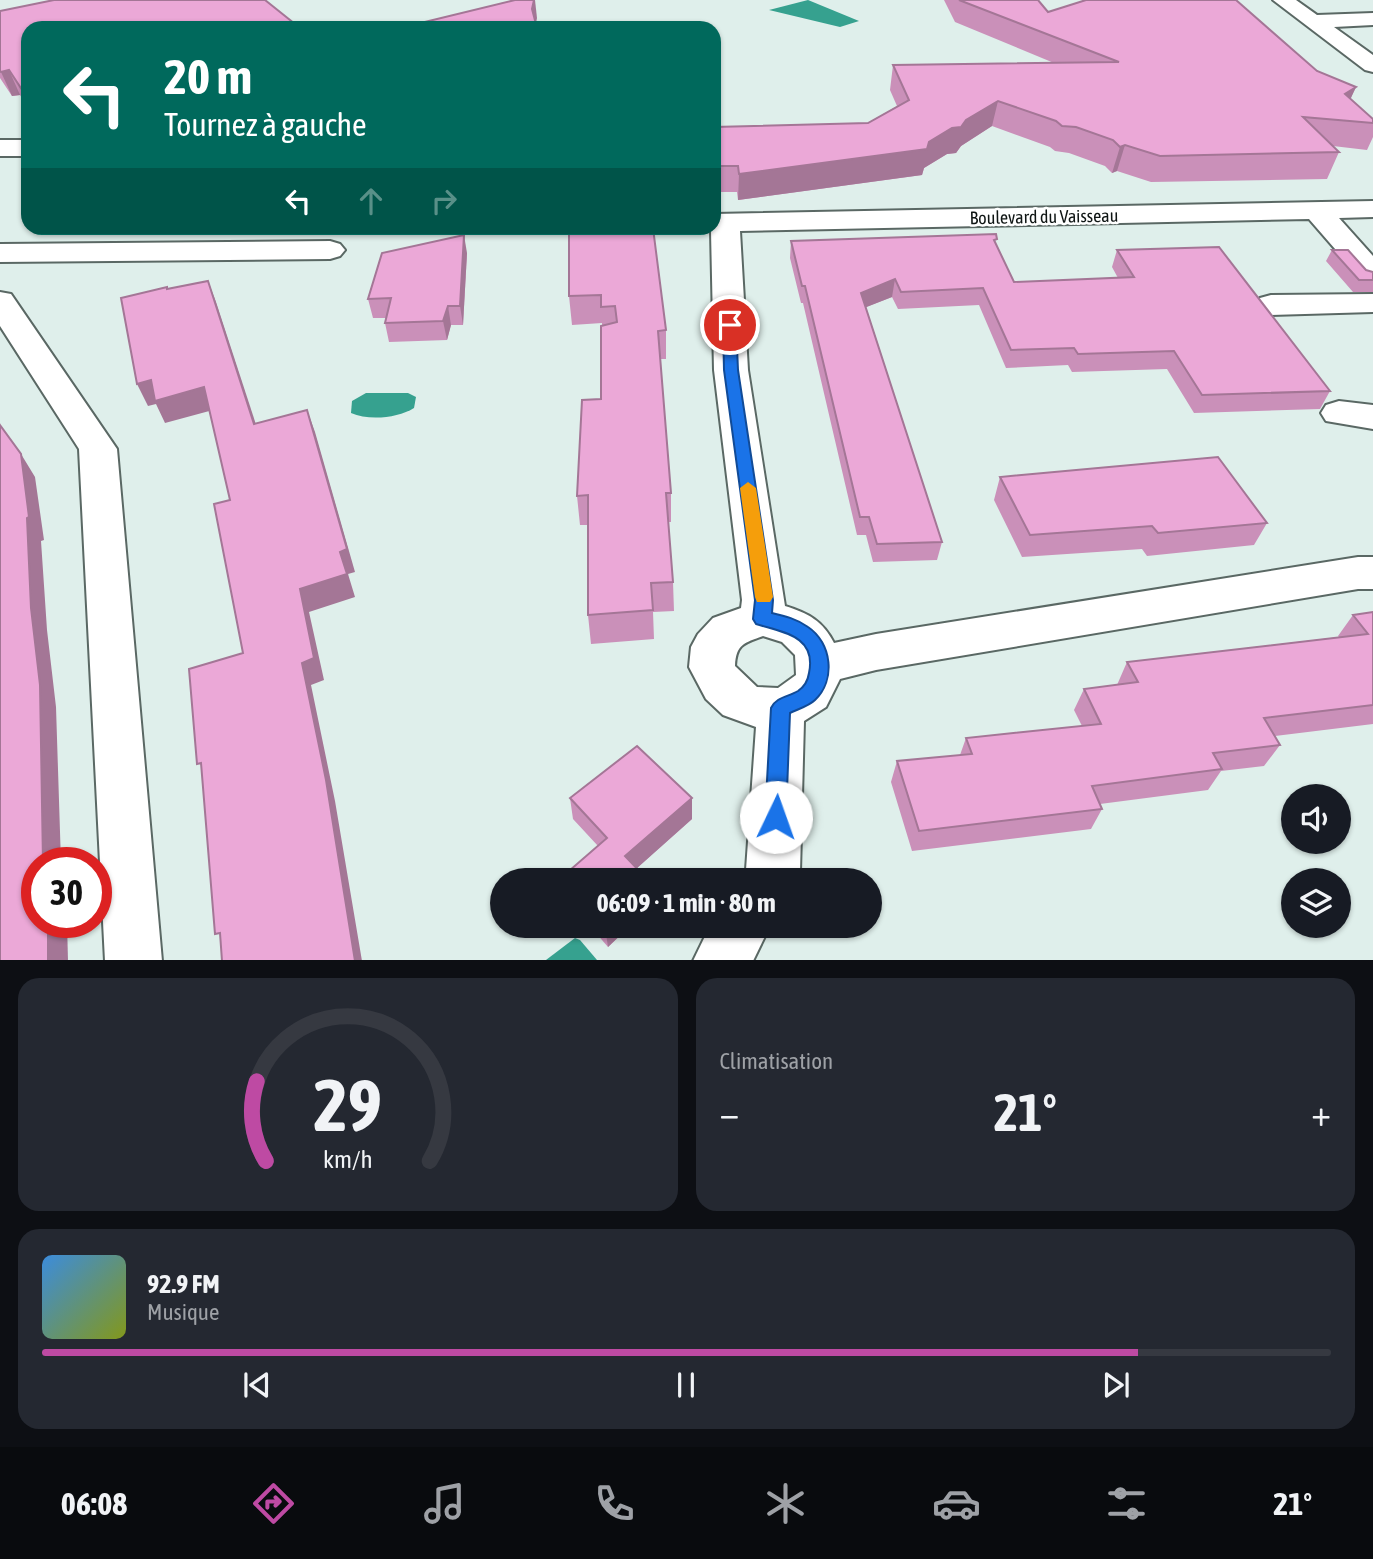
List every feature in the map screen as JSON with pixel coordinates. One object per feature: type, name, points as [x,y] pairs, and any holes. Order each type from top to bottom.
[{"type":"street","points":[[1283,0],[1373,65]]},
{"type":"street","points":[[1315,21],[1373,19]]},
{"type":"street","points":[[0,148],[21,148]]},
{"type":"street","name":"Boulevard du Vaisseau","points":[[721,223],[1373,209]]},
{"type":"street","points":[[1316,210],[1373,274]]},
{"type":"street","points":[[721,235],[731,370],[764,600],[762,619]]},
{"type":"street","points":[[0,253],[330,250]]},
{"type":"street","points":[[0,301],[98,449],[134,960]]},
{"type":"street","points":[[1271,305],[1362,304],[1373,331]]},
{"type":"street","points":[[820,665],[876,652],[1358,573],[1373,573]]},
{"type":"street","points":[[762,619],[786,623],[804,633],[814,645],[820,665],[817,683],[807,696],[780,708],[761,709],[737,701],[716,681],[712,656],[717,641],[735,626],[762,619]]},
{"type":"street","points":[[774,868],[780,708]]},
{"type":"street","points":[[722,960],[735,938]]},
{"type":"shaded area","points":[[808,0],[859,21],[840,27],[769,10]]},
{"type":"shaded area","points":[[366,393],[408,393],[416,397],[414,408],[383,417],[366,417],[351,413],[352,401]]},
{"type":"shaded area","points":[[575,938],[580,940],[597,960],[546,960]]},
{"type":"building","points":[[54,0],[265,0],[291,21],[21,21],[21,88],[9,70],[0,71],[0,11]]},
{"type":"building","points":[[515,0],[534,0],[532,9],[535,21],[429,21]]},
{"type":"building","points":[[959,0],[1038,0],[1048,12],[1086,0],[1236,0],[1317,71],[1356,87],[1345,94],[1373,119],[1373,123],[1303,117],[1339,152],[1160,156],[1125,145],[1120,147],[1113,140],[1076,127],[1062,126],[1056,121],[998,101],[966,120],[961,127],[952,128],[929,142],[927,149],[739,174],[738,166],[721,166],[721,127],[868,123],[909,100],[893,65],[1119,62]]},
{"type":"building","points":[[996,234],[997,239],[994,240],[1014,282],[1134,277],[1117,250],[1219,247],[1330,391],[1202,395],[1174,351],[1078,354],[1074,348],[1011,350],[983,288],[901,292],[895,279],[861,293],[942,542],[877,544],[869,517],[860,517],[805,286],[802,286],[791,241]]},
{"type":"building","points":[[464,235],[460,306],[448,306],[443,321],[385,323],[391,298],[368,299],[382,253]]},
{"type":"building","points":[[569,235],[654,235],[666,330],[658,331],[671,493],[666,493],[673,582],[651,583],[653,610],[588,615],[588,495],[577,496],[582,400],[601,399],[601,326],[617,322],[615,306],[601,307],[601,295],[569,296]]},
{"type":"building","points":[[1332,250],[1348,250],[1366,270],[1373,272],[1373,280],[1359,280]]},
{"type":"building","points":[[208,281],[254,424],[307,410],[347,549],[340,552],[347,574],[300,589],[314,658],[302,663],[326,780],[355,960],[222,960],[220,933],[215,934],[201,763],[197,764],[189,669],[243,653],[214,504],[230,500],[204,387],[155,401],[151,380],[137,384],[121,298]]},
{"type":"building","points":[[0,425],[21,454],[29,517],[31,608],[40,685],[43,847],[21,847],[21,938],[48,938],[48,960],[0,960]]},
{"type":"building","points":[[1218,457],[1267,523],[1158,533],[1152,526],[1030,535],[1000,477]]},
{"type":"building","points":[[1373,612],[1373,705],[1264,718],[1280,745],[1213,753],[1222,769],[1092,786],[1102,809],[919,831],[897,761],[972,754],[966,738],[1101,724],[1084,689],[1138,682],[1127,662],[1368,634],[1353,615]]},
{"type":"building","points":[[637,746],[692,798],[625,856],[636,868],[572,868],[607,838],[570,798]]},
{"type":"slow traffic","points":[[748,488],[764,597]]},
{"type":"route","points":[[730,325],[731,370],[764,600],[762,619],[786,623],[804,633],[814,645],[820,665],[817,683],[807,696],[780,708],[776,817]]}]
